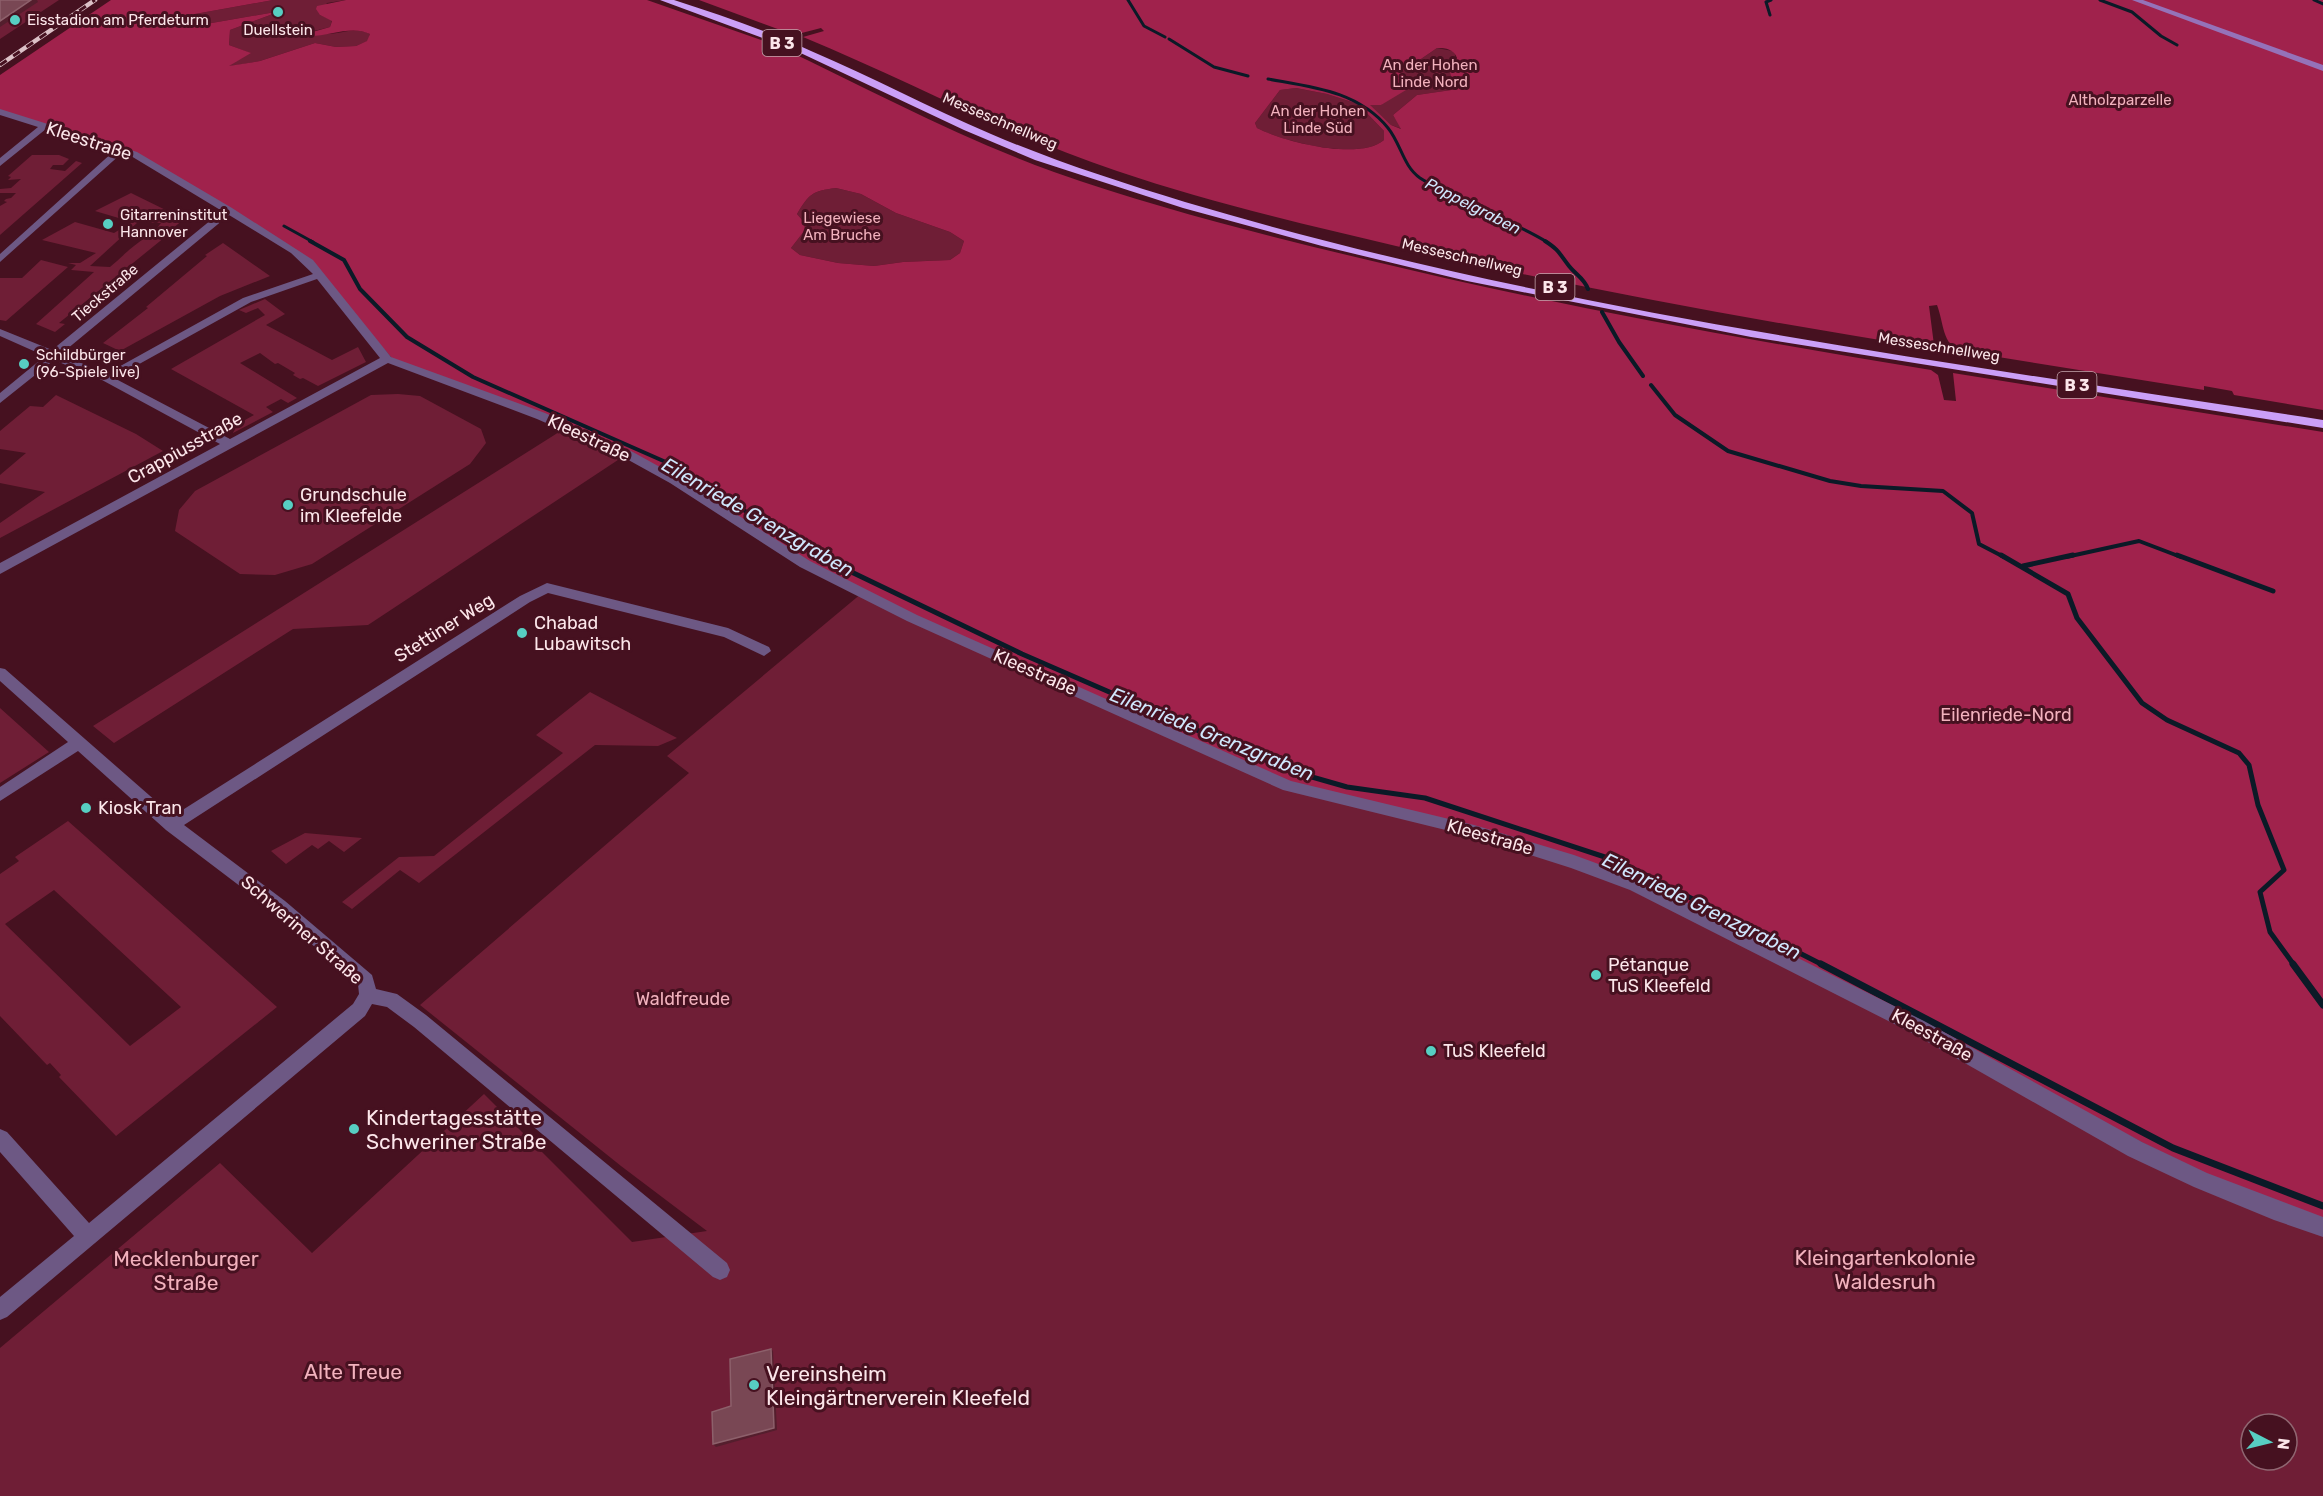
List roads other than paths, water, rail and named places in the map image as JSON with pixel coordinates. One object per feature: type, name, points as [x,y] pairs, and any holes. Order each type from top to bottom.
[{"type":"highway","name":"Messeschnellweg","points":[[665,0],[714,16],[808,53],[1002,142],[1112,182],[1258,226],[1508,284],[1730,328],[2323,424]]},
{"type":"highway","name":"Messeschnellweg","points":[[683,0],[816,50],[979,125],[1039,149],[1118,178],[1261,220],[1442,263],[1717,318],[2323,416]]},
{"type":"street","points":[[2136,0],[2323,68]]},
{"type":"street","name":"Kleestraße","points":[[0,112],[134,154],[295,251],[320,275],[387,359],[530,412],[627,454],[674,480],[805,564],[862,593],[1288,786],[1473,831],[1574,862],[1636,885],[1918,1027],[2135,1149],[2253,1202],[2323,1227]]},
{"type":"street","points":[[0,163],[43,127]]},
{"type":"street","points":[[0,259],[120,150]]},
{"type":"street","name":"Tieckstraße","points":[[0,399],[229,210]]},
{"type":"street","points":[[106,378],[230,308],[262,294],[320,275]]},
{"type":"street","points":[[0,332],[106,378],[229,444]]},
{"type":"street","name":"Crappiusstraße","points":[[0,569],[387,359]]},
{"type":"street","name":"Stettiner Weg","points":[[172,825],[507,611],[547,588],[728,633],[764,651]]},
{"type":"street","name":"Schweriner Straße","points":[[0,673],[172,825],[279,906],[366,980],[369,995],[391,1000],[420,1021],[720,1270]]},
{"type":"street","points":[[0,795],[80,742]]},
{"type":"street","points":[[0,1310],[359,1010],[369,995]]},
{"type":"street","points":[[0,1138],[88,1237]]},
{"type":"waterway","name":"Poppelgraben","points":[[1128,0],[1144,26],[1165,37]]},
{"type":"waterway","points":[[1770,15],[1766,2],[1771,0]]},
{"type":"waterway","points":[[2100,0],[2132,12],[2161,36],[2177,45]]},
{"type":"waterway","points":[[2314,0],[2323,4]]},
{"type":"waterway","name":"Poppelgraben","points":[[1169,39],[1214,67],[1248,76]]},
{"type":"waterway","name":"Poppelgraben","points":[[1268,79],[1317,88],[1348,98],[1363,106],[1388,128],[1406,161],[1420,178],[1547,242]]},
{"type":"waterway","name":"Eilenriede Grenzgraben","points":[[284,226],[313,242]]},
{"type":"waterway","name":"Eilenriede Grenzgraben","points":[[310,241],[344,260],[360,289],[407,337],[473,377],[668,463],[819,557]]},
{"type":"waterway","name":"Poppelgraben","points":[[1545,241],[1558,252],[1588,289]]},
{"type":"waterway","name":"Poppelgraben","points":[[1602,312],[1619,342],[1643,376]]},
{"type":"waterway","name":"Poppelgraben","points":[[1651,385],[1675,415],[1728,451],[1830,481],[1861,486],[1943,491],[1972,513],[1979,544],[2004,557]]},
{"type":"waterway","points":[[2066,557],[2139,541],[2181,557]]},
{"type":"waterway","name":"Eilenriede Grenzgraben","points":[[816,555],[1022,654],[1291,771],[1347,787],[1425,798],[1620,862],[1823,965]]},
{"type":"waterway","name":"Poppelgraben","points":[[2001,555],[2068,594],[2077,618],[2142,703],[2167,720],[2239,753],[2249,765],[2258,805],[2284,870],[2260,892],[2270,932],[2294,965]]},
{"type":"waterway","points":[[2023,566],[2073,555]]},
{"type":"waterway","points":[[2177,555],[2273,591]]},
{"type":"waterway","name":"Eilenriede Grenzgraben","points":[[1821,964],[2173,1148],[2323,1206]]},
{"type":"waterway","name":"Poppelgraben","points":[[2293,964],[2323,1005]]},
{"type":"railway","points":[[0,65],[95,0]]},
{"type":"place","name":"Duellstein","points":[[278,12]]},
{"type":"place","name":"Eisstadion am Pferdeturm","points":[[15,20]]},
{"type":"place","name":"Gitarreninstitut Hannover","points":[[108,224]]},
{"type":"place","name":"Schildbürger (96-Spiele live)","points":[[24,364]]},
{"type":"place","name":"Grundschule im Kleefelde","points":[[288,505]]},
{"type":"place","name":"Chabad Lubawitsch","points":[[522,633]]},
{"type":"place","name":"Kiosk Tran","points":[[86,808]]},
{"type":"place","name":"Pétanque TuS Kleefeld","points":[[1596,975]]},
{"type":"place","name":"TuS Kleefeld","points":[[1431,1051]]},
{"type":"place","name":"Kindertagesstätte Schweriner Straße","points":[[354,1129]]},
{"type":"place","name":"Vereinsheim Kleingärtnerverein Kleefeld","points":[[754,1385]]},
{"type":"park label","name":"An der Hohen Linde Nord","points":[[1430,74]]},
{"type":"park label","name":"Altholzparzelle","points":[[2120,100]]},
{"type":"park label","name":"An der Hohen Linde Süd","points":[[1318,120]]},
{"type":"park label","name":"Liegewiese Am Bruche","points":[[842,226]]},
{"type":"park label","name":"Eilenriede-Nord","points":[[2006,715]]},
{"type":"park label","name":"Waldfreude","points":[[683,999]]},
{"type":"park label","name":"Kleingartenkolonie Waldesruh","points":[[1885,1269]]},
{"type":"park label","name":"Mecklenburger Straße","points":[[186,1270]]},
{"type":"park label","name":"Alte Treue","points":[[353,1371]]}]
